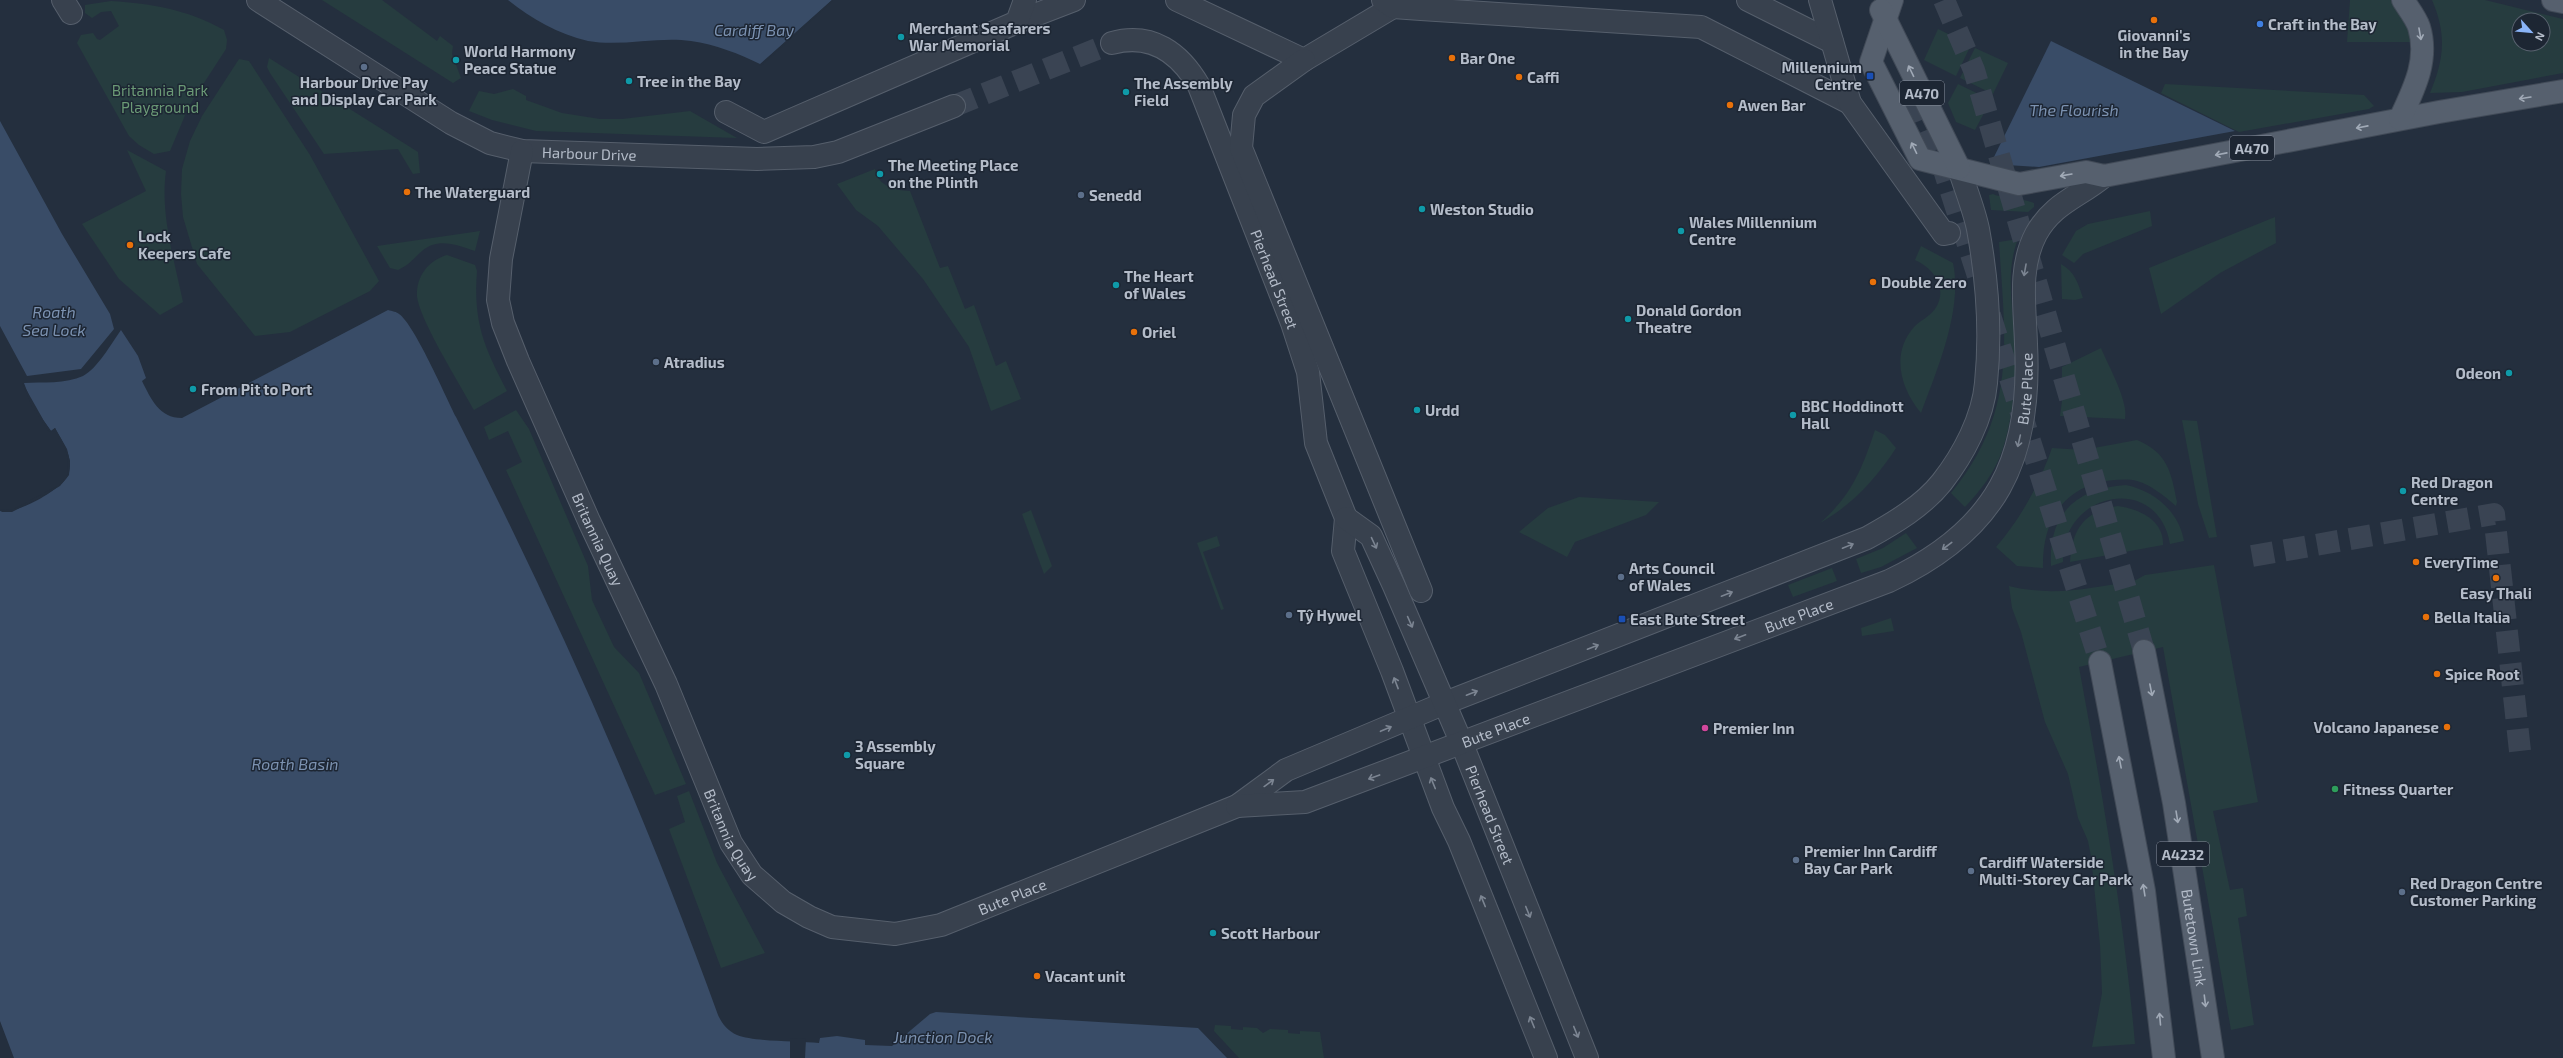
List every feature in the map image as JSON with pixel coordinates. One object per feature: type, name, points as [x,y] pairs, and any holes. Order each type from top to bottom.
[{"type":"main road","points":[[2400,119],[2416,86],[2424,55],[2418,26],[2403,0]]},
{"type":"main road","points":[[2553,0],[2563,2]]},
{"type":"main road","points":[[1884,6],[1871,62],[1920,159],[1959,168]]},
{"type":"main road","name":"A470","points":[[1884,6],[1959,168],[2019,184],[2086,172],[2104,176],[2400,119],[2563,91]]},
{"type":"main road","name":"Butetown Link","points":[[2144,652],[2174,802],[2213,1058]]},
{"type":"main road","name":"A4232","points":[[2100,662],[2144,891],[2164,1058]]},
{"type":"street","name":"Harbour Drive","points":[[258,0],[451,123],[490,143],[522,151],[757,159],[814,157],[838,152],[954,106]]},
{"type":"street","points":[[1017,22],[1025,0]]},
{"type":"street","points":[[726,112],[764,132],[1017,22],[1074,0]]},
{"type":"street","points":[[1177,0],[1304,60]]},
{"type":"street","points":[[1748,0],[1832,42]]},
{"type":"street","points":[[1820,0],[1850,103],[1944,234],[1949,233]]},
{"type":"street","points":[[1421,592],[1241,148],[1244,115],[1254,96],[1388,3],[1701,27],[1850,103]]},
{"type":"street","name":"Pierhead Street","points":[[1112,43],[1135,39],[1151,42],[1172,53],[1188,67],[1199,86],[1292,323],[1308,372],[1316,443],[1346,518],[1343,551],[1424,758],[1546,1058]]},
{"type":"street","name":"Britannia Quay","points":[[522,151],[501,259],[498,300],[503,323],[586,514],[673,702],[731,843],[752,875],[783,902]]},
{"type":"street","name":"Bute Place","points":[[783,902],[808,917],[832,927],[895,934],[941,925],[1237,806],[1286,770],[1445,703],[1867,538],[1917,506],[1942,483],[1964,450],[1976,420],[1986,384],[1987,326],[1978,228],[1959,168]]},
{"type":"street","name":"Bute Place","points":[[1237,806],[1305,802],[1462,744],[1888,581],[1922,565],[1963,534],[1982,513],[2006,478],[2016,454],[2022,427],[2028,384],[2024,277],[2028,253],[2037,233],[2049,216],[2064,201],[2088,190],[2104,176]]},
{"type":"street","name":"Pierhead Street","points":[[1346,518],[1371,536],[1462,744],[1586,1058]]},
{"type":"green space","points":[[322,0],[382,0],[437,41],[440,36],[453,46],[452,54],[461,78],[453,83]]},
{"type":"green space","points":[[2350,0],[2394,0],[2408,28],[2411,42],[2347,42]]},
{"type":"green space","points":[[2432,0],[2485,0],[2534,12],[2511,12],[2511,52],[2551,52],[2551,16],[2563,19],[2563,73],[2462,92],[2430,93],[2441,58],[2442,36]]},
{"type":"green space","name":"Britannia Park Playground","points":[[111,1],[155,6],[183,12],[224,30],[227,40],[226,49],[189,106],[170,151],[154,154],[139,145],[129,136],[77,43],[81,35],[93,33],[97,39],[100,40],[119,26],[111,11],[101,12],[92,18],[85,13],[85,5]]},
{"type":"green space","points":[[1938,29],[1971,45],[1956,76],[1924,60]]},
{"type":"green space","points":[[1975,48],[2008,63],[1993,94],[1960,78]]},
{"type":"green space","points":[[269,58],[418,152],[420,173],[413,174],[398,149],[324,154],[270,73],[267,67]]},
{"type":"green space","points":[[239,59],[249,61],[310,155],[379,281],[370,291],[290,332],[255,336],[197,264],[183,217],[181,194],[182,169],[190,141],[202,116]]},
{"type":"green space","points":[[1958,84],[1991,100],[1975,130],[1956,122],[1948,103]]},
{"type":"green space","points":[[2165,84],[2364,95],[2374,106],[2369,109],[2239,132],[2161,93]]},
{"type":"green space","points":[[513,89],[526,96],[526,100],[562,113],[600,119],[622,119],[690,111],[737,138],[536,131],[492,120],[469,111],[479,91],[494,94]]},
{"type":"green space","points":[[127,150],[166,171],[166,220],[183,302],[160,315],[119,279],[82,224],[146,191]]},
{"type":"green space","points":[[875,169],[880,180],[884,184],[898,190],[910,191],[940,268],[948,266],[965,309],[974,305],[996,366],[1006,361],[1021,399],[991,411],[969,347],[923,279],[878,226],[856,210],[837,184]]},
{"type":"green space","points":[[1993,194],[2034,203],[2034,207],[2028,212],[1991,210],[1989,195]]},
{"type":"green space","points":[[2150,211],[2152,226],[2083,254],[2074,263],[2062,255],[2076,231],[2088,224]]},
{"type":"green space","points":[[2275,217],[2276,243],[2220,273],[2161,314],[2149,268]]},
{"type":"green space","points":[[480,231],[475,251],[461,246],[441,243],[434,244],[422,251],[408,264],[398,270],[390,268],[377,246]]},
{"type":"green space","points":[[2018,239],[2014,250],[2011,274],[2015,377],[2009,424],[1999,459],[1991,474],[1965,507],[1951,493],[1973,463],[1988,433],[1997,403],[2002,374],[2004,343],[1999,242]]},
{"type":"green space","points":[[1921,246],[1953,263],[1955,281],[1954,300],[1947,340],[1921,413],[1908,393],[1901,371],[1900,360],[1902,348],[1907,337],[1914,327],[1935,309],[1939,301],[1940,286],[1933,273],[1915,260]]},
{"type":"green space","points":[[447,255],[475,265],[477,271],[477,305],[482,334],[492,361],[507,391],[474,410],[432,336],[419,307],[417,296],[419,282],[425,270],[429,265]]},
{"type":"green space","points":[[2061,264],[2073,274],[2083,298],[2075,300],[2062,299]]},
{"type":"green space","points":[[2101,348],[2121,394],[2124,403],[2125,419],[2060,416],[2062,401],[2062,367]]},
{"type":"green space","points":[[516,410],[529,429],[588,566],[592,600],[614,647],[639,673],[686,784],[655,795],[506,470],[522,462],[508,431],[489,440],[484,427]]},
{"type":"green space","points":[[2182,420],[2197,421],[2217,537],[2209,538],[2198,504]]},
{"type":"green space","points":[[1875,430],[1885,435],[1896,448],[1872,481],[1853,500],[1820,523],[1831,513],[1855,481]]},
{"type":"green space","points":[[2137,440],[2147,445],[2162,457],[2173,481],[2177,502],[2176,506],[2153,488],[2137,481],[2124,479],[2101,482],[2086,487],[2074,494],[2063,503],[2056,513],[2050,525],[2046,539],[2043,553],[2043,568],[2017,566],[1996,547],[2021,513],[2035,488],[2052,448],[2083,450]]},
{"type":"green space","points":[[2126,485],[2147,492],[2164,504],[2177,521],[2184,541],[2170,544],[2162,521],[2148,506],[2130,499],[2111,499],[2093,506],[2077,519],[2067,538],[2063,562],[2051,566],[2051,548],[2054,532],[2060,518],[2069,507],[2080,498],[2093,492],[2108,487]]},
{"type":"green space","points":[[1579,497],[1659,502],[1646,515],[1575,542],[1567,557],[1519,532],[1548,508]]},
{"type":"green space","points":[[2118,506],[2142,513],[2155,522],[2162,536],[2163,545],[2070,562],[2074,540],[2082,523],[2097,512]]},
{"type":"green space","points":[[1031,510],[1052,566],[1044,574],[1022,514]]},
{"type":"green space","points":[[1906,533],[1917,548],[1881,567],[1861,573],[1856,559],[1883,548]]},
{"type":"green space","points":[[1217,536],[1220,546],[1203,552],[1224,609],[1221,610],[1197,543]]},
{"type":"green space","points":[[2214,565],[2258,802],[2213,811],[2230,890],[2243,888],[2247,916],[2238,918],[2254,1025],[2231,1030],[2163,647],[2079,667],[2119,902],[2135,1044],[2092,1047],[2102,993],[2100,945],[2091,856],[2088,841],[2078,818],[2068,774],[2045,722],[2021,632],[2012,608],[2009,586],[2041,591],[2087,589],[2134,581],[2145,575]]},
{"type":"green space","points":[[1832,568],[1837,581],[1793,597],[1788,585]]},
{"type":"green space","points":[[1891,618],[1894,631],[1862,636],[1861,628]]},
{"type":"green space","points":[[689,791],[717,863],[765,953],[721,968],[669,829],[685,822],[677,796]]},
{"type":"green space","points":[[1215,1025],[1231,1026],[1231,1029],[1243,1030],[1243,1027],[1257,1028],[1263,1033],[1270,1029],[1288,1030],[1288,1033],[1300,1034],[1300,1031],[1320,1032],[1324,1058],[1239,1058],[1214,1031]]},
{"type":"water","name":"Cardiff Bay","points":[[508,0],[832,0],[760,64],[709,44],[691,41],[666,40],[601,43],[588,41],[566,34],[546,25]]},
{"type":"water","name":"The Flourish","points":[[2051,41],[2235,131],[2039,167],[2007,165],[1993,159]]},
{"type":"water","name":"Roath Sea Lock","points":[[0,121],[62,234],[110,314],[114,329],[81,369],[27,376],[0,326]]},
{"type":"water","name":"Roath Basin","points":[[388,310],[398,313],[405,320],[421,346],[493,490],[563,637],[629,787],[660,862],[718,1015],[728,1029],[737,1035],[754,1039],[819,1043],[820,1038],[837,1036],[865,1040],[865,1045],[892,1046],[930,1014],[936,1012],[1198,1028],[1227,1058],[14,1058],[0,1021],[0,511],[16,509],[39,500],[59,486],[66,479],[70,467],[68,455],[55,428],[51,431],[43,420],[32,402],[24,383],[62,381],[76,379],[83,376],[99,362],[121,330],[138,356],[146,378],[142,381],[153,401],[167,415],[182,418]]},
{"type":"pier","points":[[832,0],[833,1],[761,66],[759,66]]},
{"type":"pier","points":[[22,382],[44,421],[51,431],[55,428],[67,449],[70,461],[69,475],[60,486],[41,497],[12,512],[2,512],[0,509],[12,510],[59,485],[67,475],[68,461],[65,449],[54,431],[49,432],[32,407]]},
{"type":"pier","points":[[790,1038],[806,1039],[805,1058],[790,1058]]},
{"type":"tunnel","points":[[1944,0],[1974,70],[2144,651]]},
{"type":"tunnel","points":[[954,106],[1112,43]]},
{"type":"tunnel","points":[[1915,99],[1944,170],[1980,282]]},
{"type":"tunnel","points":[[1990,315],[2100,662]]},
{"type":"tunnel","points":[[2252,556],[2494,514],[2520,751]]},
{"type":"place","name":"Giovanni's in the Bay","points":[[2154,20]]},
{"type":"place","name":"Craft in the Bay","points":[[2260,24]]},
{"type":"place","name":"Merchant Seafarers War Memorial","points":[[901,37]]},
{"type":"place","name":"Bar One","points":[[1452,58]]},
{"type":"place","name":"World Harmony Peace Statue","points":[[456,60]]},
{"type":"place","name":"Harbour Drive Pay and Display Car Park","points":[[364,67]]},
{"type":"place","name":"Millennium Centre","points":[[1870,76]]},
{"type":"place","name":"Caffi","points":[[1519,77]]},
{"type":"place","name":"Tree in the Bay","points":[[629,81]]},
{"type":"place","name":"The Assembly Field","points":[[1126,92]]},
{"type":"place","name":"Awen Bar","points":[[1730,105]]},
{"type":"place","name":"The Meeting Place on the Plinth","points":[[880,174]]},
{"type":"place","name":"The Waterguard","points":[[407,192]]},
{"type":"place","name":"Senedd","points":[[1081,195]]},
{"type":"place","name":"Weston Studio","points":[[1422,209]]},
{"type":"place","name":"Wales Millennium Centre","points":[[1681,231]]},
{"type":"place","name":"Lock Keepers Cafe","points":[[130,245]]},
{"type":"place","name":"Double Zero","points":[[1873,282]]},
{"type":"place","name":"The Heart of Wales","points":[[1116,285]]},
{"type":"place","name":"Donald Gordon Theatre","points":[[1628,319]]},
{"type":"place","name":"Oriel","points":[[1134,332]]},
{"type":"place","name":"Atradius","points":[[656,362]]},
{"type":"place","name":"Odeon","points":[[2509,373]]},
{"type":"place","name":"From Pit to Port","points":[[193,389]]},
{"type":"place","name":"Urdd","points":[[1417,410]]},
{"type":"place","name":"BBC Hoddinott Hall","points":[[1793,415]]},
{"type":"place","name":"Red Dragon Centre","points":[[2403,491]]},
{"type":"place","name":"EveryTime","points":[[2416,562]]},
{"type":"place","name":"Arts Council of Wales","points":[[1621,577]]},
{"type":"place","name":"Easy Thali","points":[[2496,578]]},
{"type":"place","name":"Tŷ Hywel","points":[[1289,615]]},
{"type":"place","name":"Bella Italia","points":[[2426,617]]},
{"type":"place","name":"East Bute Street","points":[[1622,619]]},
{"type":"place","name":"Spice Root","points":[[2437,674]]},
{"type":"place","name":"Volcano Japanese","points":[[2447,727]]},
{"type":"place","name":"Premier Inn","points":[[1705,728]]},
{"type":"place","name":"3 Assembly Square","points":[[847,755]]},
{"type":"place","name":"Fitness Quarter","points":[[2335,789]]},
{"type":"place","name":"Premier Inn Cardiff Bay Car Park","points":[[1796,860]]},
{"type":"place","name":"Cardiff Waterside Multi-Storey Car Park","points":[[1971,871]]},
{"type":"place","name":"Red Dragon Centre Customer Parking","points":[[2402,892]]},
{"type":"place","name":"Scott Harbour","points":[[1213,933]]},
{"type":"place","name":"Vacant unit","points":[[1037,976]]},
{"type":"water label","name":"Junction Dock","points":[[943,1036]]}]
